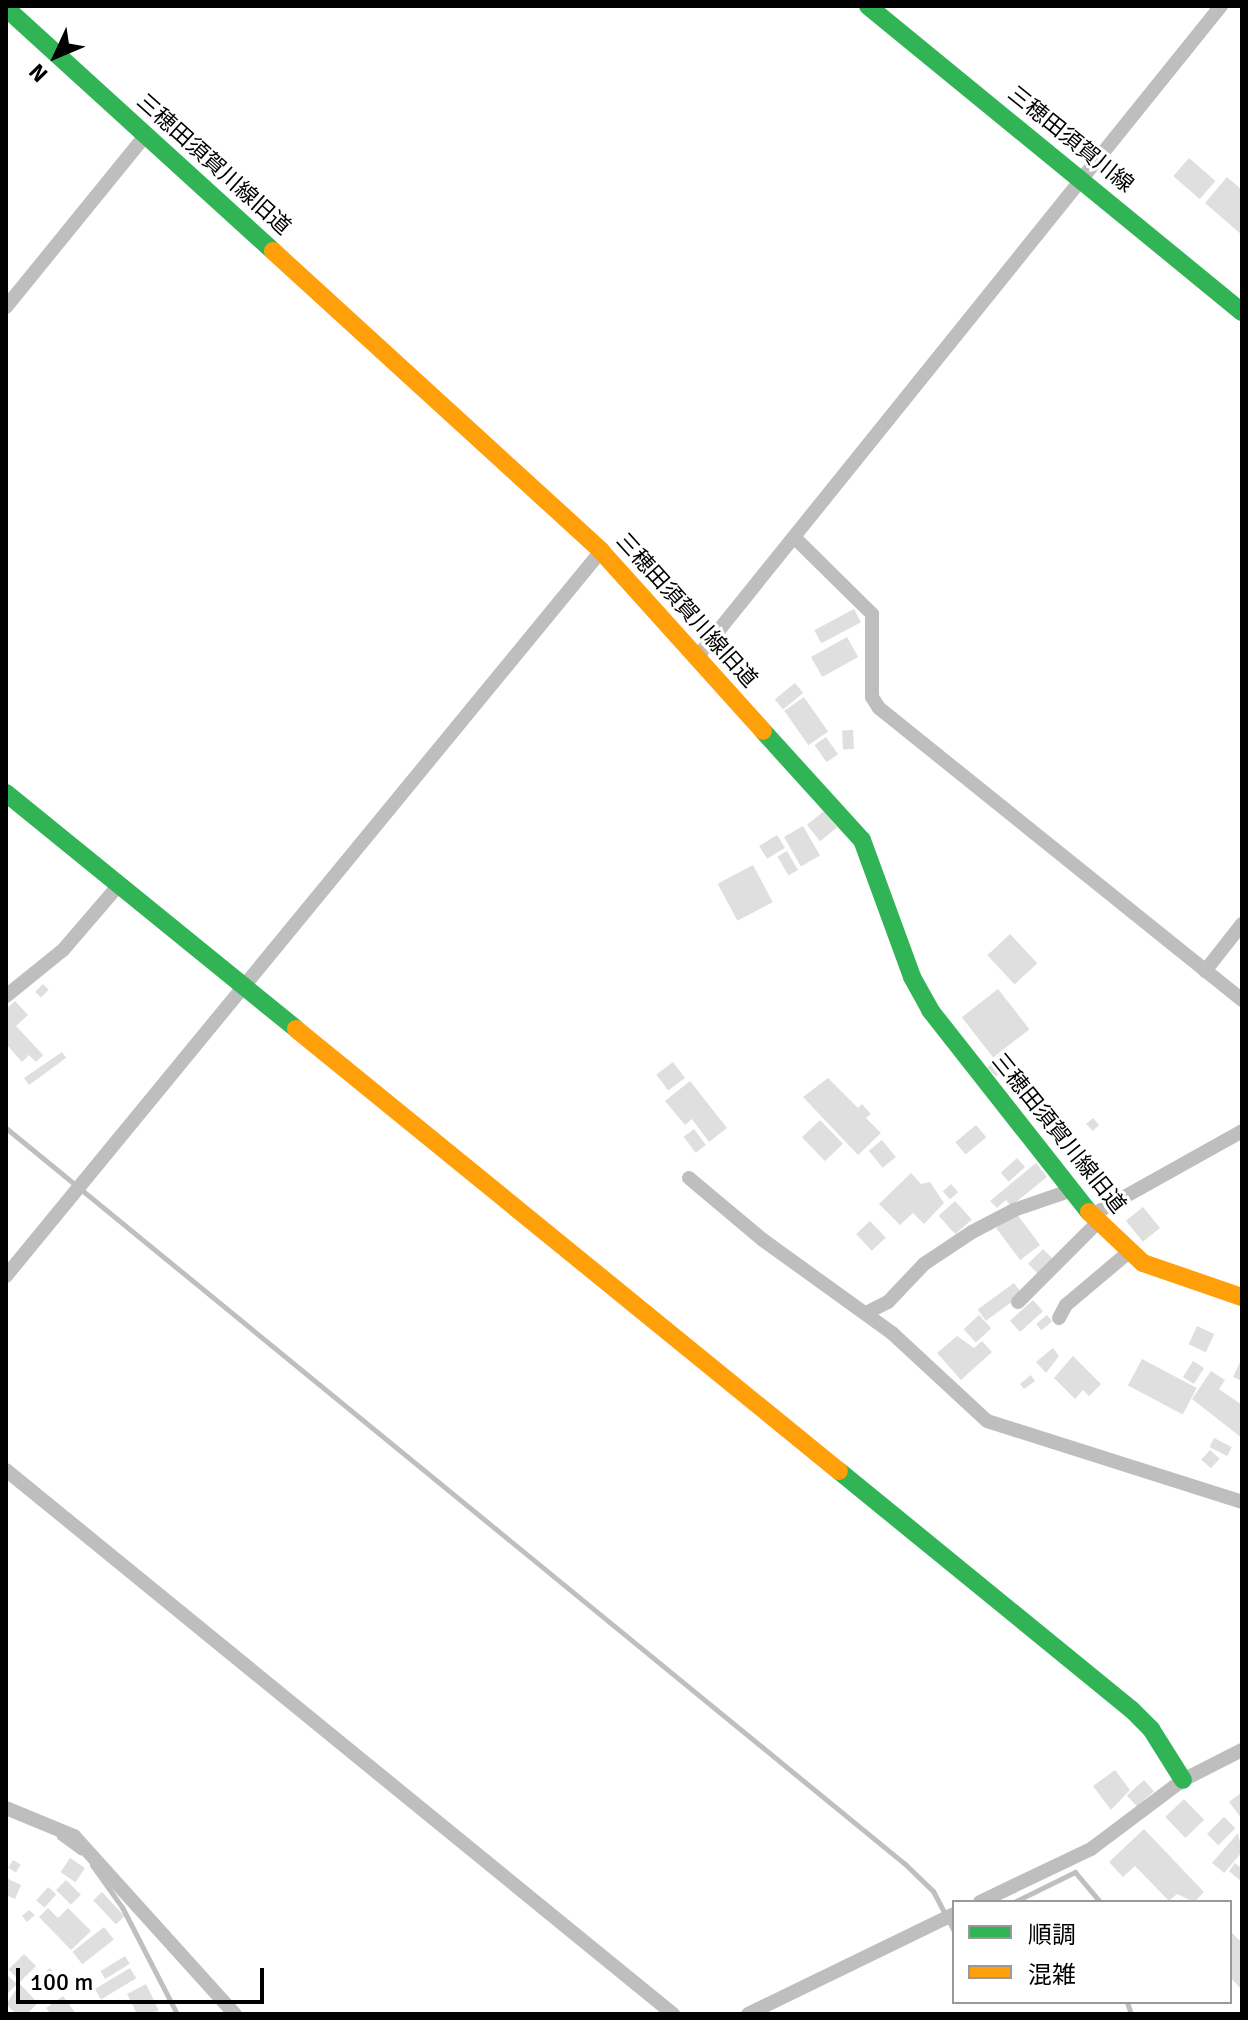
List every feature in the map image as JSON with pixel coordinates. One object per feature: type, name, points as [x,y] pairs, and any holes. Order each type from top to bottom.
[{"type":"street","name":"三穂田須賀川線","points":[[868,6],[1083,177],[1242,312]]},
{"type":"street","points":[[698,656],[796,539],[1221,6]]},
{"type":"street","name":"三穂田須賀川線旧道","points":[[6,8],[601,551],[862,840],[921,997],[1095,1218],[1129,1252],[1161,1271],[1242,1297]]},
{"type":"street","points":[[6,307],[145,136]]},
{"type":"street","points":[[796,539],[872,614],[872,697],[879,708],[1242,1000]]},
{"type":"street","points":[[6,1276],[601,551]]},
{"type":"street","points":[[6,793],[1132,1710],[1151,1729],[1183,1780]]},
{"type":"street","points":[[6,996],[55,958],[119,885]]},
{"type":"street","points":[[1205,971],[1242,924]]},
{"type":"street","points":[[1018,1302],[1095,1218],[1242,1131]]},
{"type":"street","points":[[689,1178],[763,1240],[866,1313],[1001,1428],[1242,1502]]},
{"type":"street","points":[[866,1313],[888,1302],[924,1264],[972,1232],[1014,1210],[1072,1190]]},
{"type":"street","points":[[1059,1318],[1066,1305],[1129,1252]]},
{"type":"street","points":[[6,1470],[673,2014]]},
{"type":"street","points":[[984,1900],[1091,1849],[1183,1780],[1242,1750]]},
{"type":"street","points":[[6,1808],[66,1829],[82,1843],[235,2014]]},
{"type":"street","points":[[748,2014],[952,1915]]},
{"type":"building","points":[[1189,158],[1215,181],[1200,199],[1173,176]]},
{"type":"building","points":[[1227,177],[1242,190],[1242,235],[1205,203]]},
{"type":"building","points":[[854,609],[861,622],[821,643],[814,630]]},
{"type":"building","points":[[847,637],[858,657],[822,677],[811,657]]},
{"type":"building","points":[[795,683],[803,693],[783,709],[775,699]]},
{"type":"building","points":[[804,697],[828,731],[808,745],[784,711]]},
{"type":"building","points":[[853,730],[854,749],[843,750],[842,731]]},
{"type":"building","points":[[826,737],[838,754],[827,762],[815,745]]},
{"type":"building","points":[[824,811],[837,827],[820,841],[807,825]]},
{"type":"building","points":[[803,826],[820,855],[801,866],[784,837]]},
{"type":"building","points":[[777,835],[785,848],[767,859],[759,846]]},
{"type":"building","points":[[787,851],[798,870],[788,876],[777,856]]},
{"type":"building","points":[[753,865],[773,902],[737,921],[718,884]]},
{"type":"building","points":[[1010,934],[1037,963],[1015,984],[987,955]]},
{"type":"building","points":[[43,984],[49,990],[41,997],[35,992]]},
{"type":"building","points":[[998,989],[1029,1029],[993,1058],[962,1017]]},
{"type":"building","points":[[15,1001],[28,1015],[16,1026],[43,1055],[36,1062],[29,1055],[22,1062],[6,1044],[6,1009]]},
{"type":"building","points":[[62,1052],[66,1058],[29,1085],[24,1078]]},
{"type":"building","points":[[1000,1054],[1009,1062],[996,1076],[987,1068]]},
{"type":"building","points":[[673,1062],[685,1078],[668,1091],[656,1075]]},
{"type":"building","points":[[828,1078],[858,1108],[862,1104],[871,1114],[866,1118],[881,1133],[858,1155],[803,1097]]},
{"type":"building","points":[[690,1081],[727,1128],[709,1142],[692,1119],[685,1125],[665,1101]]},
{"type":"building","points":[[1093,1118],[1099,1125],[1093,1131],[1086,1124]]},
{"type":"building","points":[[820,1120],[843,1144],[825,1161],[802,1137]]},
{"type":"building","points":[[976,1125],[986,1137],[966,1155],[955,1142]]},
{"type":"building","points":[[694,1129],[706,1145],[696,1153],[684,1137]]},
{"type":"building","points":[[882,1140],[896,1157],[883,1168],[869,1151]]},
{"type":"building","points":[[1017,1158],[1025,1167],[1009,1182],[1001,1173]]},
{"type":"building","points":[[1036,1163],[1047,1177],[1011,1206],[1006,1200],[997,1208],[990,1201]]},
{"type":"building","points":[[911,1173],[921,1184],[930,1182],[944,1203],[924,1224],[913,1213],[900,1225],[879,1204]]},
{"type":"building","points":[[951,1184],[958,1192],[950,1200],[943,1191]]},
{"type":"building","points":[[955,1201],[972,1220],[955,1234],[939,1216]]},
{"type":"building","points":[[1143,1207],[1160,1228],[1143,1242],[1126,1221]]},
{"type":"building","points":[[1016,1213],[1040,1245],[1020,1260],[996,1228]]},
{"type":"building","points":[[870,1221],[886,1238],[872,1251],[856,1234]]},
{"type":"building","points":[[1043,1249],[1054,1260],[1039,1275],[1028,1264]]},
{"type":"building","points":[[1014,1283],[1022,1294],[986,1321],[978,1309]]},
{"type":"building","points":[[1033,1300],[1043,1311],[1020,1332],[1010,1321]]},
{"type":"building","points":[[979,1315],[991,1328],[976,1342],[964,1329]]},
{"type":"building","points":[[1047,1315],[1052,1321],[1041,1330],[1036,1324]]},
{"type":"building","points":[[1197,1326],[1214,1334],[1206,1352],[1189,1344]]},
{"type":"building","points":[[957,1336],[974,1348],[982,1341],[992,1352],[961,1380],[937,1353]]},
{"type":"building","points":[[1053,1348],[1059,1356],[1046,1373],[1036,1362]]},
{"type":"building","points":[[1073,1356],[1101,1384],[1089,1396],[1083,1390],[1075,1399],[1054,1378]]},
{"type":"building","points":[[1242,1358],[1242,1381],[1233,1377]]},
{"type":"building","points":[[1142,1359],[1197,1388],[1183,1415],[1128,1385]]},
{"type":"building","points":[[1193,1361],[1204,1368],[1194,1384],[1183,1377]]},
{"type":"building","points":[[1211,1371],[1225,1380],[1219,1389],[1242,1405],[1242,1438],[1192,1399]]},
{"type":"building","points":[[1031,1375],[1035,1381],[1024,1389],[1020,1384]]},
{"type":"building","points":[[1214,1438],[1232,1447],[1227,1456],[1209,1447]]},
{"type":"building","points":[[1210,1450],[1220,1459],[1211,1468],[1201,1460]]},
{"type":"building","points":[[1115,1770],[1130,1790],[1111,1810],[1093,1786]]},
{"type":"building","points":[[1144,1780],[1154,1791],[1137,1807],[1127,1795]]},
{"type":"building","points":[[1242,1792],[1242,1819],[1229,1802]]},
{"type":"building","points":[[1184,1799],[1204,1820],[1185,1838],[1165,1817]]},
{"type":"building","points":[[1224,1817],[1235,1828],[1218,1845],[1207,1834]]},
{"type":"building","points":[[1144,1829],[1204,1892],[1196,1900],[1177,1894],[1168,1900],[1135,1866],[1123,1877],[1109,1862]]},
{"type":"building","points":[[1238,1833],[1242,1852],[1224,1873],[1212,1863]]},
{"type":"building","points":[[70,1858],[85,1868],[75,1882],[60,1872]]},
{"type":"building","points":[[13,1860],[21,1865],[16,1872],[8,1868]]},
{"type":"building","points":[[1235,1863],[1242,1869],[1242,1882],[1229,1871]]},
{"type":"building","points":[[6,1878],[21,1885],[15,1899],[6,1895]]},
{"type":"building","points":[[66,1880],[81,1895],[71,1905],[56,1890]]},
{"type":"building","points":[[48,1887],[56,1894],[44,1908],[36,1901]]},
{"type":"building","points":[[102,1892],[125,1916],[116,1924],[93,1900]]},
{"type":"building","points":[[48,1908],[58,1918],[68,1908],[91,1931],[71,1950],[39,1917]]},
{"type":"building","points":[[29,1910],[35,1915],[27,1922],[22,1916]]},
{"type":"building","points":[[104,1927],[114,1940],[82,1964],[72,1952]]},
{"type":"building","points":[[1232,1933],[1242,1943],[1242,1990],[1232,1979]]},
{"type":"building","points":[[24,1954],[36,1966],[20,1982],[8,1970]]},
{"type":"building","points":[[125,1956],[130,1964],[105,1979],[100,1971]]},
{"type":"building","points":[[50,1968],[60,1979],[49,1989],[39,1978]]},
{"type":"building","points":[[130,1968],[136,1978],[101,1999],[95,1989]]},
{"type":"building","points":[[6,1974],[17,1984],[6,1995]]},
{"type":"building","points":[[20,1984],[38,2003],[27,2014],[16,2014],[6,2004]]},
{"type":"building","points":[[146,1984],[159,2011],[137,2014],[127,1994]]},
{"type":"building","points":[[63,1996],[76,2014],[51,2014],[46,2008]]},
{"type":"waterway","points":[[6,1128],[905,1864],[933,1891],[952,1927]]},
{"type":"waterway","points":[[59,1837],[80,1852]]},
{"type":"waterway","points":[[92,1865],[122,1907],[177,2014]]},
{"type":"waterway","points":[[1018,1900],[1075,1872],[1098,1900]]},
{"type":"waterway","points":[[1128,2004],[1131,2014]]},
{"type":"traffic: fast","points":[[868,6],[1242,312]]},
{"type":"traffic: fast","points":[[6,8],[273,251]]},
{"type":"traffic: fast","points":[[763,731],[862,840],[912,977],[930,1010],[1089,1212]]},
{"type":"traffic: fast","points":[[6,793],[296,1029]]},
{"type":"traffic: fast","points":[[839,1471],[1132,1710],[1151,1729],[1183,1780]]},
{"type":"traffic: slow","points":[[273,251],[601,551],[763,731]]},
{"type":"traffic: slow","points":[[296,1029],[839,1471]]},
{"type":"traffic: slow","points":[[1089,1212],[1143,1263],[1242,1297]]}]
